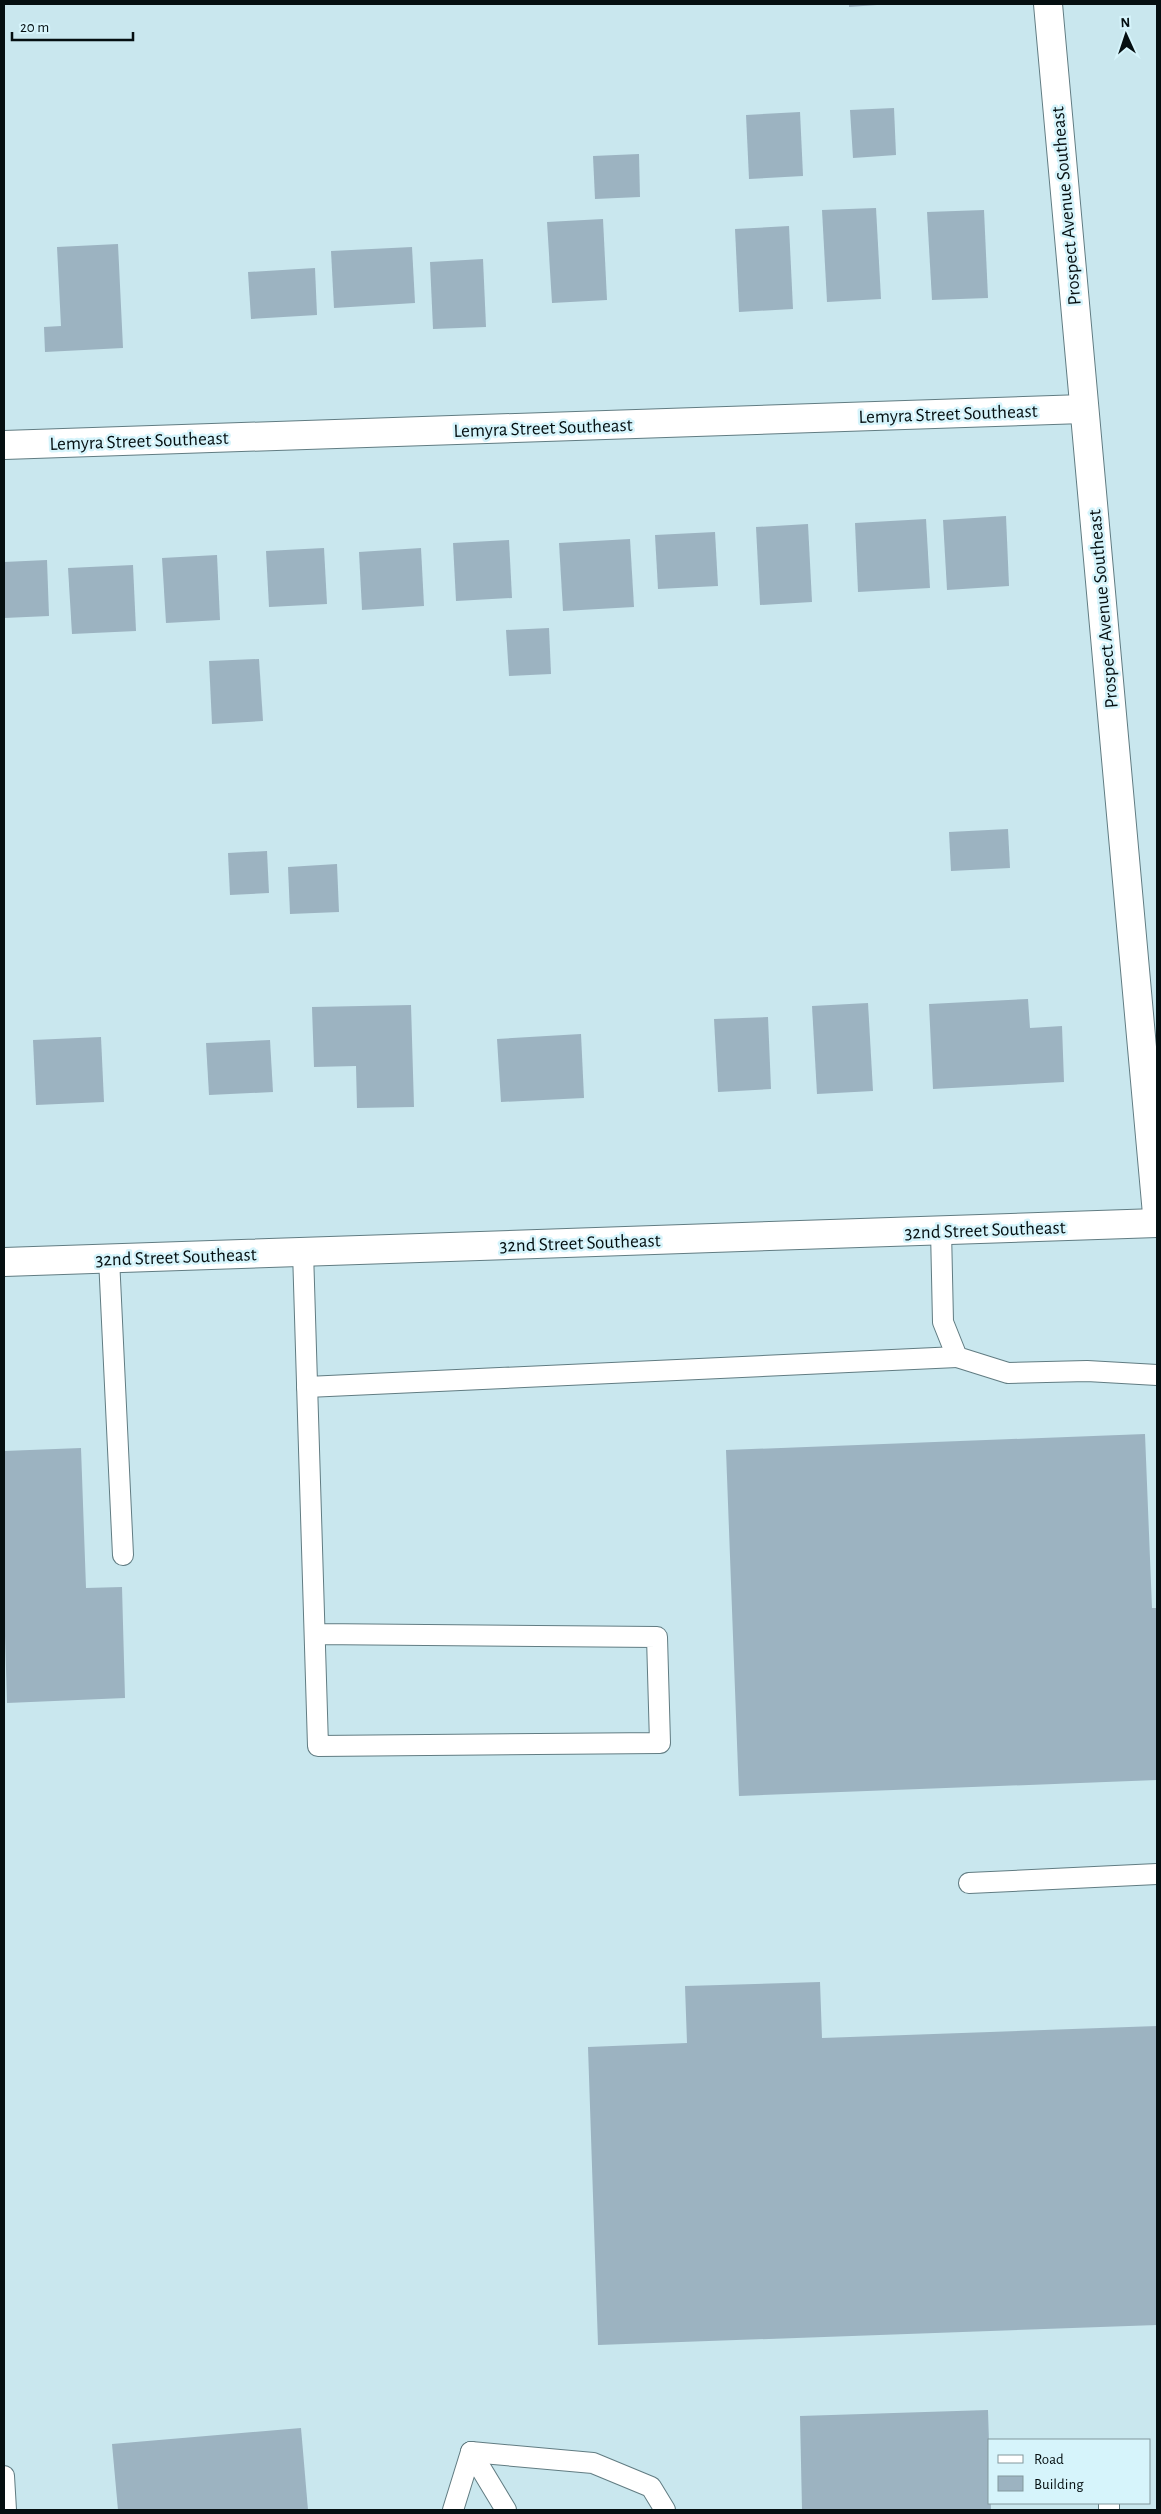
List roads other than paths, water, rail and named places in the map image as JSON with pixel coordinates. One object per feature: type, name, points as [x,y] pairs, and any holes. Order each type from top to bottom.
[{"type":"street","name":"Prospect Avenue Southeast","points":[[1048,4],[1157,1214]]},
{"type":"street","name":"Lemyra Street Southeast","points":[[4,444],[1083,409]]},
{"type":"street","name":"32nd Street Southeast","points":[[4,1262],[1157,1223]]},
{"type":"lane","points":[[941,1230],[943,1322],[957,1357]]},
{"type":"lane","points":[[303,1251],[318,1746],[660,1743],[657,1637],[315,1634]]},
{"type":"lane","points":[[109,1258],[123,1556]]},
{"type":"lane","points":[[307,1387],[957,1357],[1008,1373],[1088,1371],[1157,1376]]},
{"type":"lane","points":[[969,1883],[1157,1874]]},
{"type":"lane","points":[[453,2510],[471,2452]]},
{"type":"lane","points":[[471,2452],[506,2510]]},
{"type":"lane","points":[[471,2452],[593,2463],[651,2488],[666,2510]]},
{"type":"lane","points":[[4,2476],[6,2510]]}]
